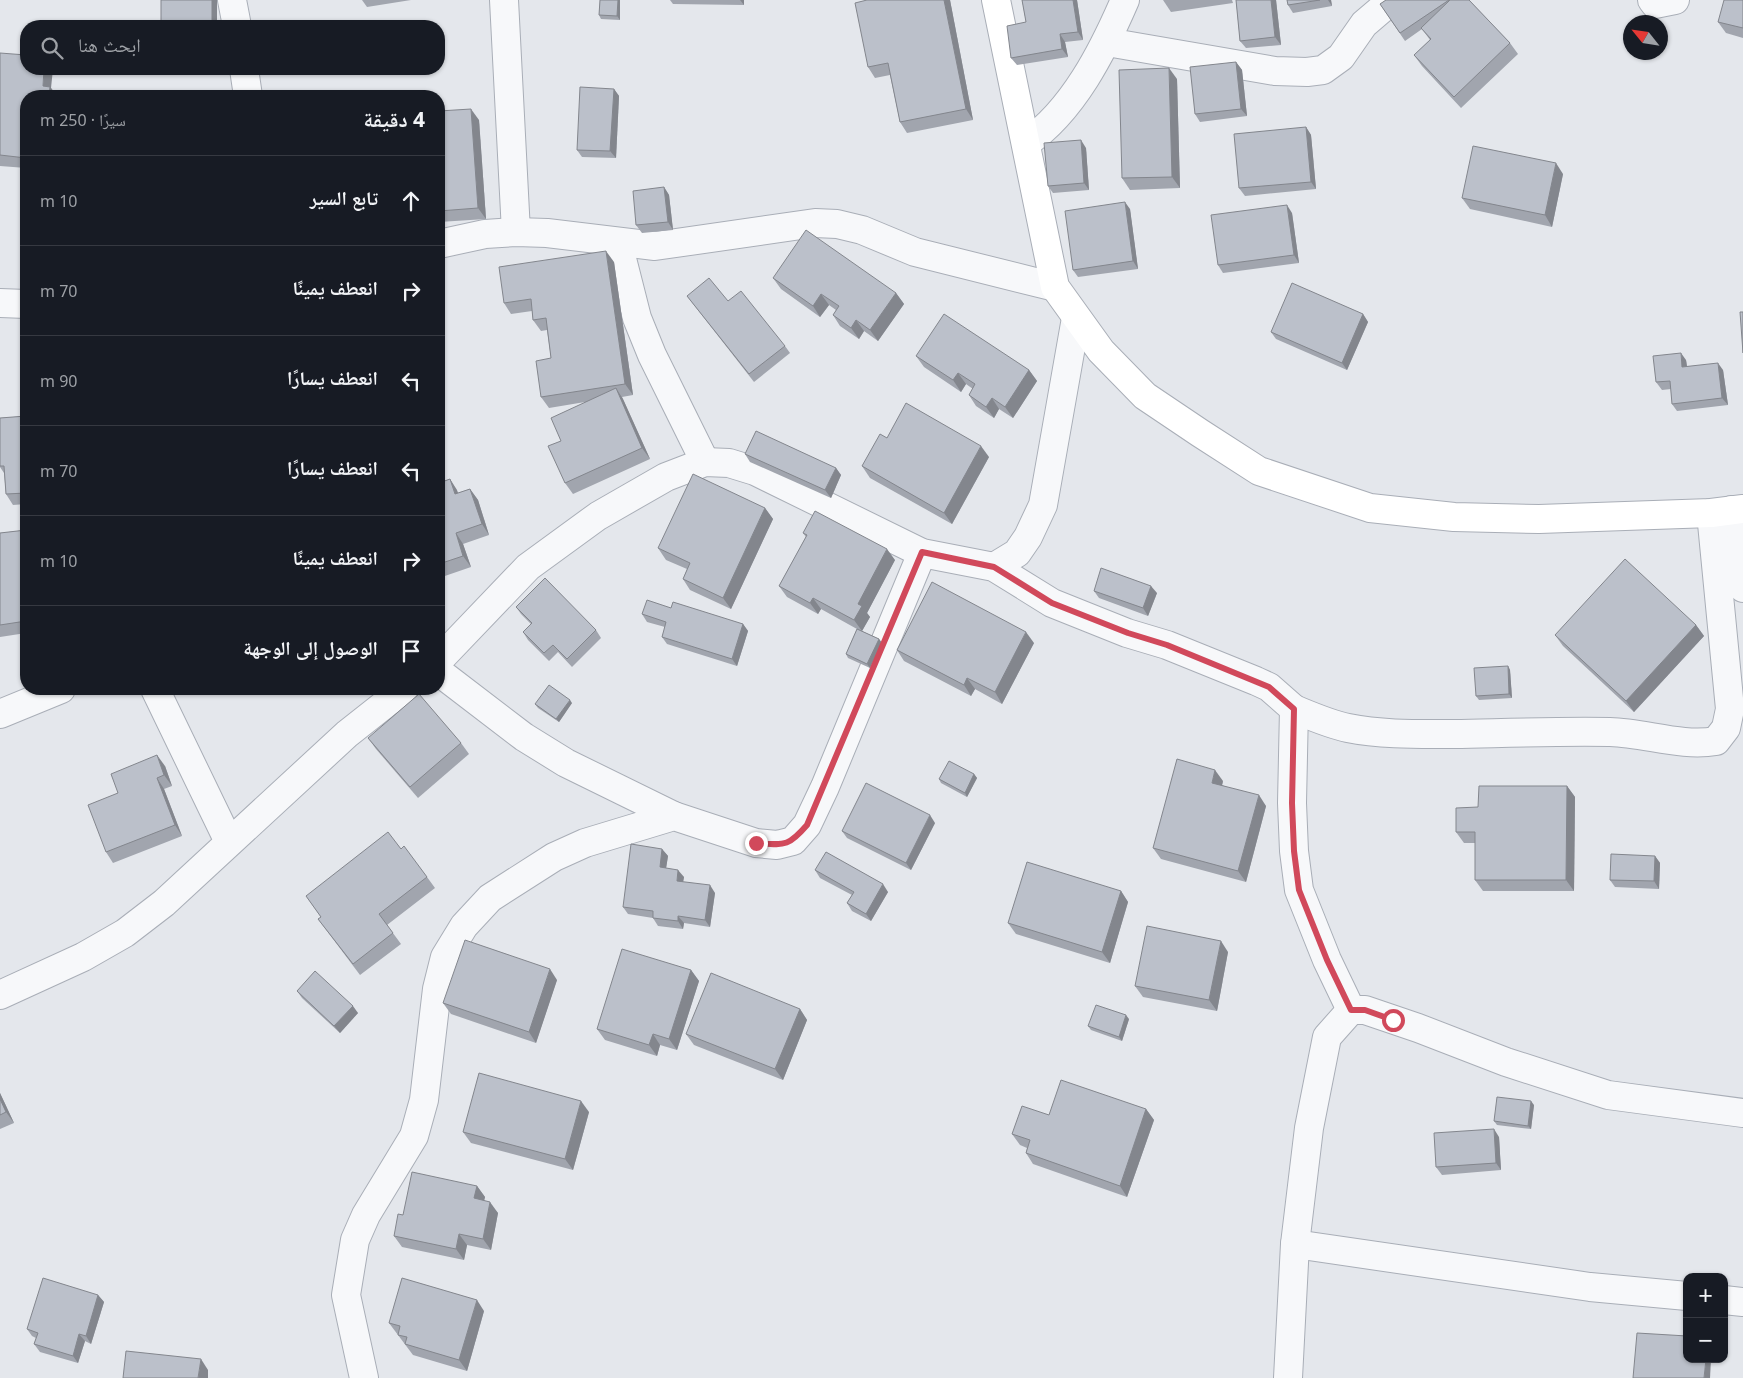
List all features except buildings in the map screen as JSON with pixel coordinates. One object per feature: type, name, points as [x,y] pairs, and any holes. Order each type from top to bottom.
[{"type":"main road","points":[[996,0],[1055,286],[1101,351],[1146,396],[1259,471],[1370,508],[1454,517],[1529,519],[1729,511]]},
{"type":"street","points":[[232,0],[235,20]]},
{"type":"street","points":[[504,0],[516,232]]},
{"type":"street","points":[[1026,143],[1043,132],[1074,92],[1107,42],[1125,0]]},
{"type":"street","points":[[1107,42],[1275,71],[1307,72],[1323,70],[1341,56],[1364,24],[1392,0]]},
{"type":"street","points":[[1652,0],[1656,4],[1675,0]]},
{"type":"street","points":[[245,75],[247,90]]},
{"type":"street","points":[[445,243],[485,234],[516,232],[547,233],[655,246],[815,223],[837,224],[862,230],[915,252],[1055,286]]},
{"type":"street","points":[[618,243],[637,318],[649,348],[705,462]]},
{"type":"street","points":[[0,303],[20,304]]},
{"type":"street","points":[[994,567],[1016,554],[1028,537],[1043,505],[1076,318]]},
{"type":"street","points":[[445,654],[528,567],[598,516],[666,477],[705,462],[730,464],[755,471],[922,552],[994,567],[1052,603],[1128,633],[1167,645],[1269,687],[1294,709],[1348,728],[1377,732],[1425,734],[1611,732],[1682,742],[1703,743],[1716,741],[1726,728],[1730,709],[1729,511]]},
{"type":"street","points":[[1729,511],[1738,577],[1743,588]]},
{"type":"street","points":[[445,677],[524,737],[566,763],[674,816],[756,843],[776,845],[793,841],[807,825],[821,794],[922,552]]},
{"type":"street","points":[[0,714],[47,695]]},
{"type":"street","points":[[158,695],[229,842]]},
{"type":"street","points":[[2,988],[82,957],[125,933],[164,903],[347,734],[396,695]]},
{"type":"street","points":[[1294,709],[1292,813],[1299,890],[1327,960],[1351,1010]]},
{"type":"street","points":[[364,1378],[346,1295],[355,1240],[366,1215],[414,1136],[424,1100],[437,989],[445,957],[464,926],[490,898],[554,857],[585,843],[674,816]]},
{"type":"street","points":[[1288,1378],[1295,1244],[1309,1128],[1327,1037],[1351,1010],[1365,1010],[1506,1062],[1608,1094],[1743,1113]]},
{"type":"street","points":[[1295,1244],[1590,1287],[1683,1296]]},
{"type":"street","points":[[1728,1300],[1743,1302]]},
{"type":"route","points":[[756,843],[776,845],[793,841],[807,825],[825,787],[922,552],[994,567],[1052,603],[1128,633],[1167,645],[1269,687],[1294,709],[1292,803],[1294,851],[1299,890],[1327,960],[1351,1010],[1365,1010],[1393,1020]]}]
